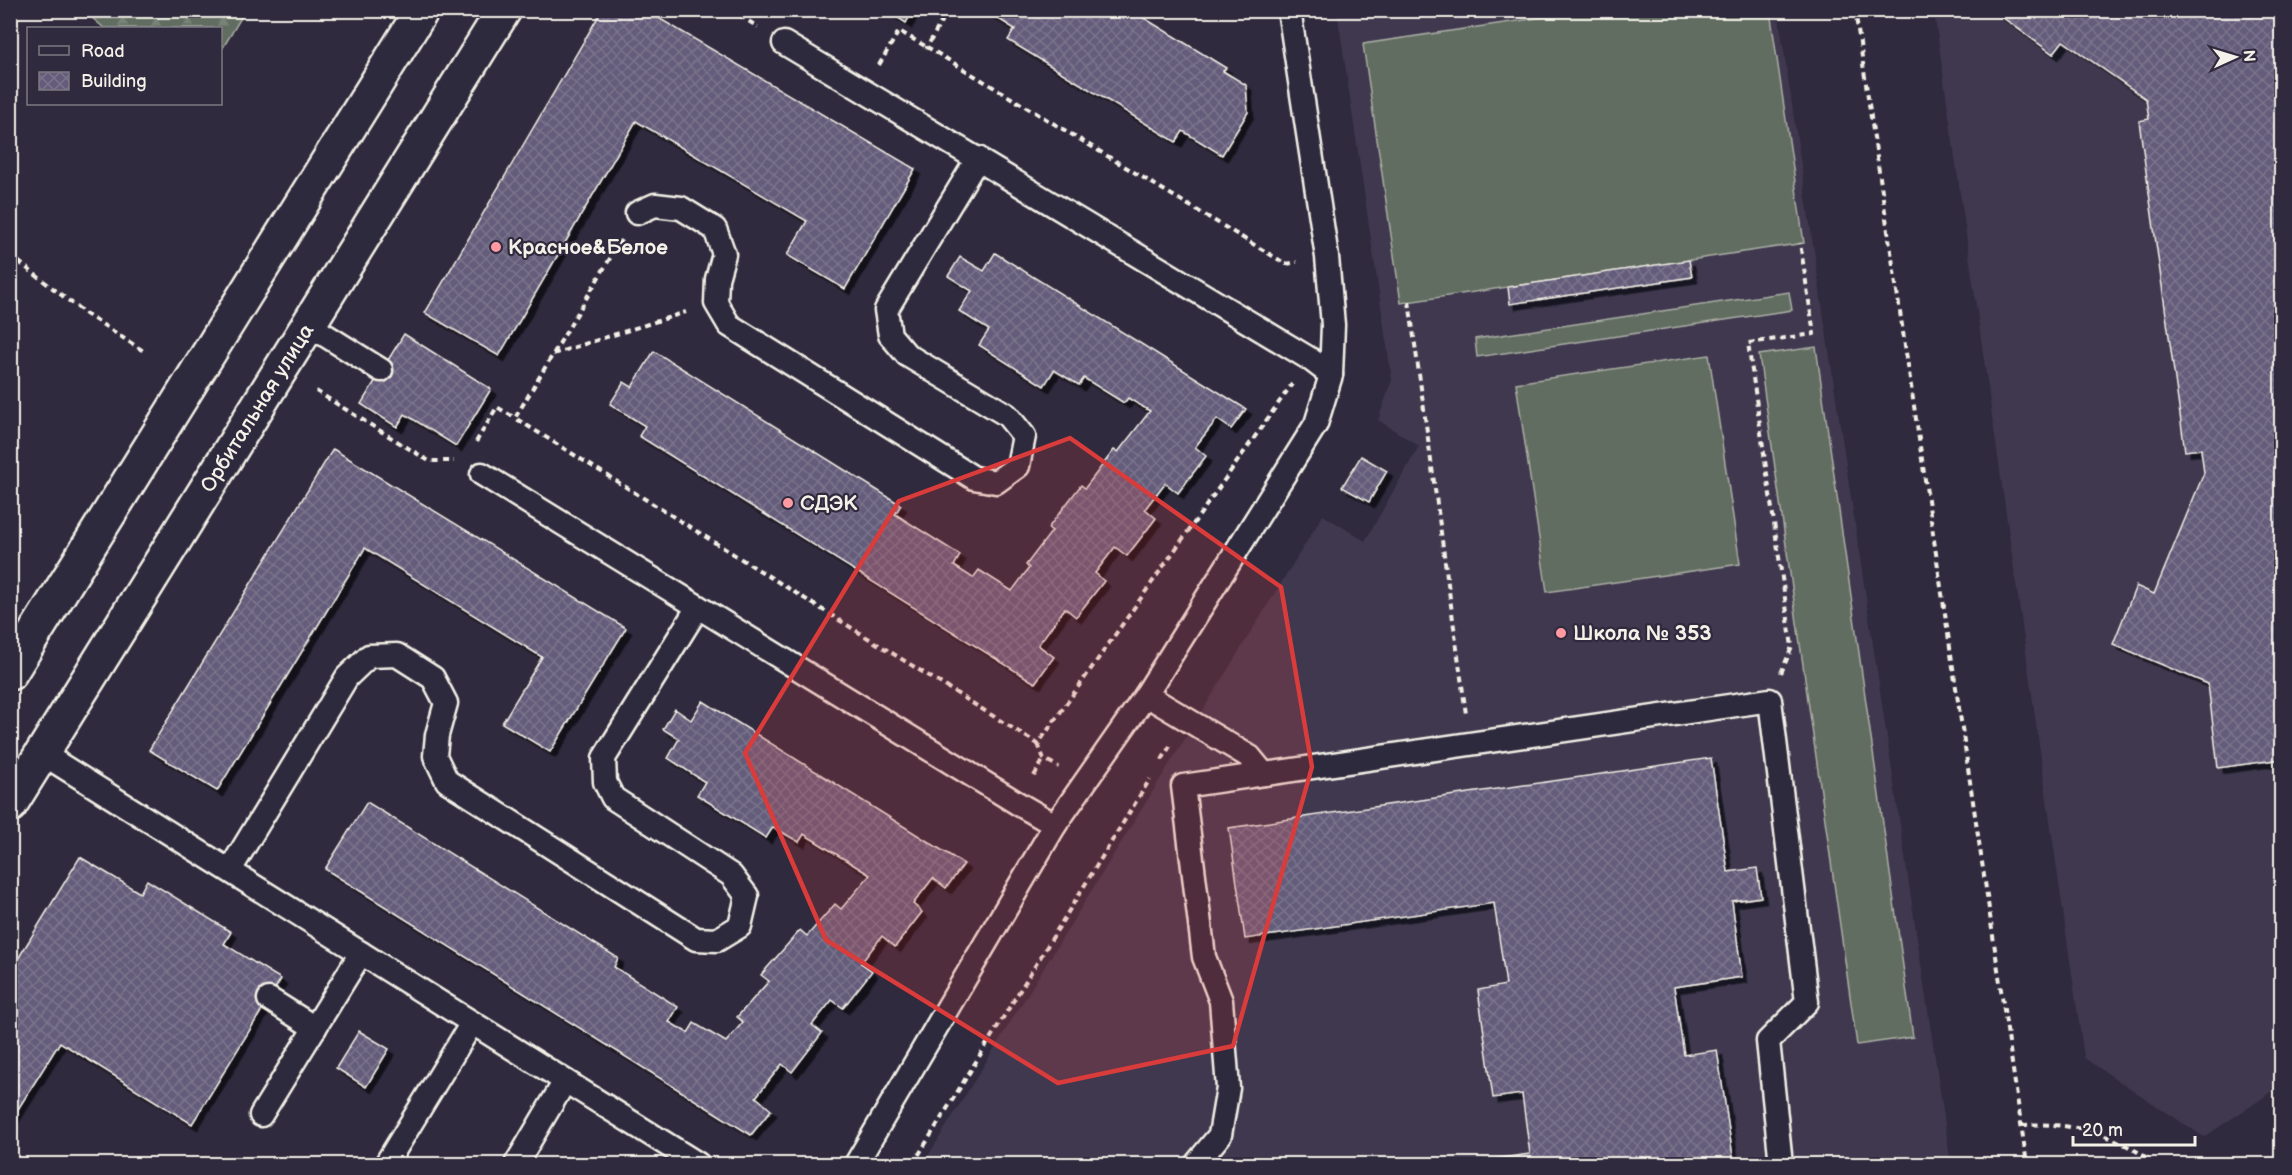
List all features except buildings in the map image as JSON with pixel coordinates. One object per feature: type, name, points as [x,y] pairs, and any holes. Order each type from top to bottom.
[{"type":"street","points":[[10,673],[422,10]]},
{"type":"street","name":"Орбитальная улица","points":[[10,805],[504,10]]},
{"type":"lane","points":[[856,1164],[1055,825],[1146,695],[1316,424],[1331,375],[1333,325],[1327,257],[1289,10]]},
{"type":"lane","points":[[784,44],[978,158],[1310,359],[1331,375]]},
{"type":"lane","points":[[636,213],[655,205],[681,208],[715,229],[724,254],[717,279],[716,303],[729,325],[974,478],[996,482],[1018,466],[1024,436],[1007,415],[906,355],[890,335],[886,310],[978,158]]},
{"type":"lane","points":[[309,326],[381,370]]},
{"type":"lane","points":[[473,468],[1055,825]]},
{"type":"lane","points":[[230,870],[347,677],[369,656],[396,655],[433,678],[446,703],[437,735],[435,756],[447,781],[696,939],[717,940],[740,926],[747,896],[731,874],[613,798],[605,782],[604,758],[698,607]]},
{"type":"lane","points":[[1146,695],[1250,757],[1264,774]]},
{"type":"lane","points":[[1196,1164],[1220,1135],[1228,1088],[1221,1001],[1204,957],[1183,786],[1770,700],[1807,1002],[1768,1041],[1782,1164]]},
{"type":"lane","points":[[43,754],[698,1164]]},
{"type":"lane","points":[[261,1115],[361,953]]},
{"type":"lane","points":[[269,999],[315,1028]]},
{"type":"lane","points":[[386,1164],[472,1023]]},
{"type":"lane","points":[[516,1164],[566,1081]]},
{"type":"path","points":[[927,47],[948,10]]},
{"type":"path","points":[[1855,10],[2027,1164]]},
{"type":"path","points":[[864,91],[899,31],[1286,264],[1327,257]]},
{"type":"path","points":[[515,418],[636,213]]},
{"type":"path","points":[[1770,700],[1792,647],[1748,343],[1814,334],[1800,243]]},
{"type":"path","points":[[10,255],[86,314],[145,352]]},
{"type":"path","points":[[1409,301],[1470,744]]},
{"type":"path","points":[[552,354],[716,303]]},
{"type":"path","points":[[316,391],[429,460],[473,468],[497,407],[1038,744],[1310,359]]},
{"type":"path","points":[[1159,764],[1172,744],[1194,724]]},
{"type":"path","points":[[913,1164],[1153,774]]},
{"type":"path","points":[[2022,1125],[2046,1123],[2096,1132],[2119,1141],[2155,1164]]},
{"type":"path","points":[[2273,1164],[2282,1159]]},
{"type":"highlighted area","points":[[1070,438],[1281,587],[1312,767],[1233,1046],[1058,1083],[826,940],[745,753],[899,501]]},
{"type":"shaded area","name":"Школа № 353","points":[[1337,11],[1778,11],[1951,1164],[923,1164],[1323,515],[1365,541],[1419,446],[1378,420],[1392,380]]},
{"type":"shaded area","points":[[1934,11],[2281,11],[2281,1086],[2204,1137],[2084,1058]]},
{"type":"green space","points":[[84,11],[245,11],[222,49],[222,27],[103,27]]},
{"type":"green space","points":[[1585,11],[1770,11],[1804,243],[1401,303],[1363,44]]},
{"type":"green space","points":[[1789,292],[1792,310],[1477,357],[1475,339]]},
{"type":"green space","points":[[1816,347],[1913,1037],[1857,1045],[1759,355]]},
{"type":"green space","points":[[1709,355],[1740,564],[1547,592],[1516,383]]},
{"type":"place","name":"Красное&Белое","points":[[496,247]]},
{"type":"place","name":"СДЭК","points":[[788,503]]},
{"type":"place","name":"Школа № 353","points":[[1561,633]]}]
